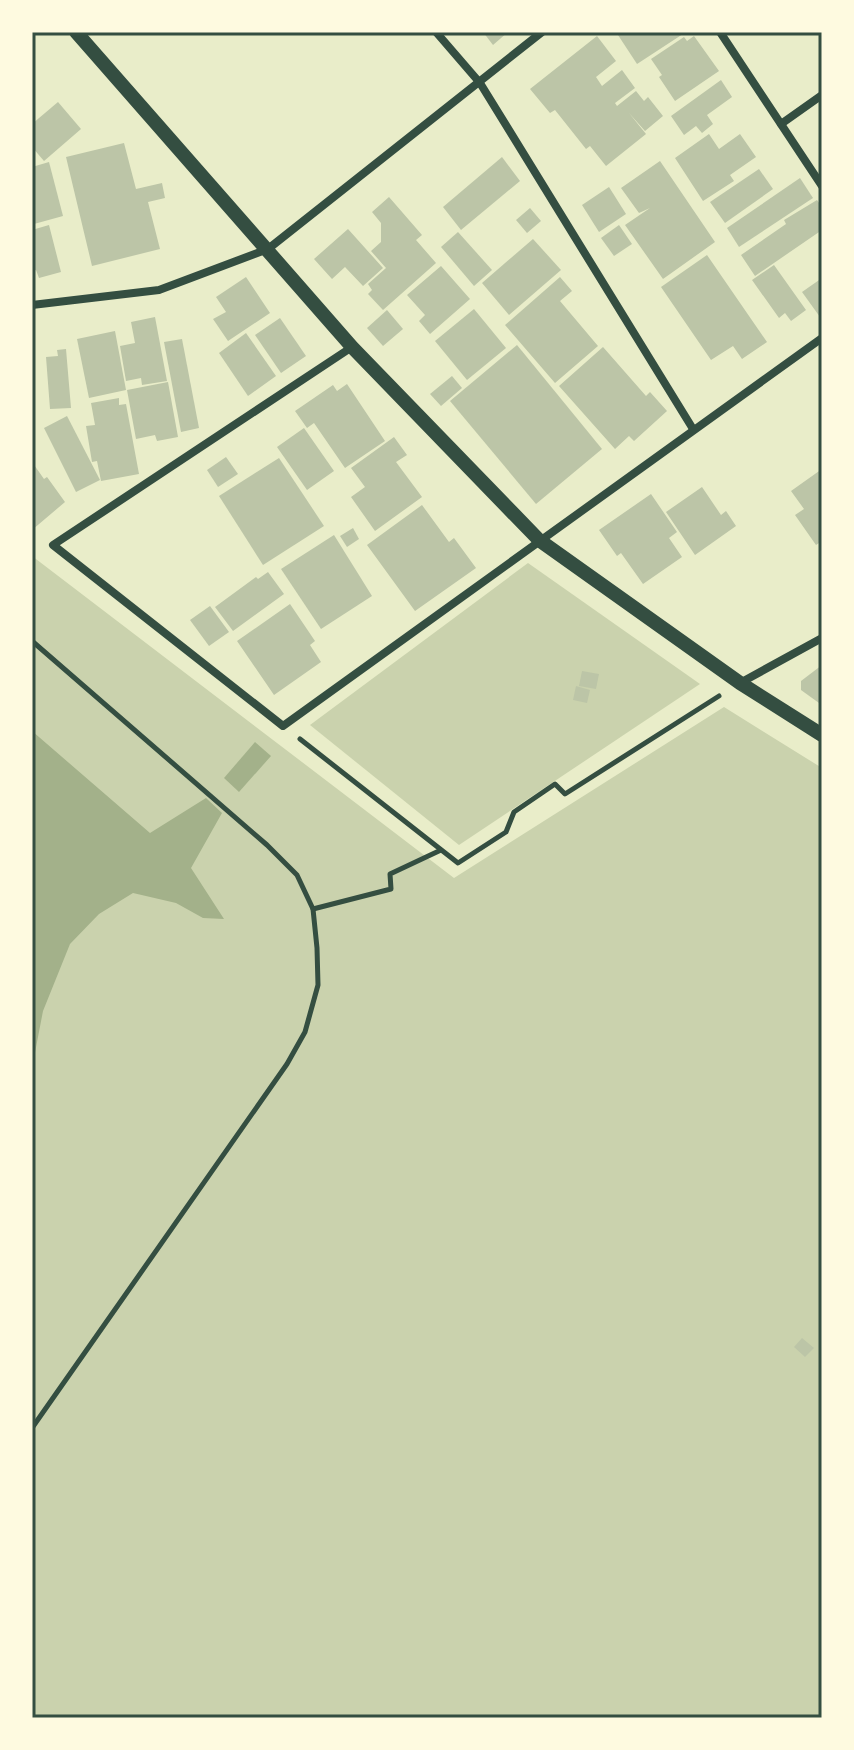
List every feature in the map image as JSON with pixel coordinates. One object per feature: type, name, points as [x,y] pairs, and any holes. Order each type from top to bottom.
[{"type":"street","points":[[76,32],[352,347],[539,540],[740,683],[822,735]]},
{"type":"street","points":[[436,32],[480,83],[693,429]]},
{"type":"street","points":[[32,305],[159,290],[268,249],[542,32]]},
{"type":"street","points":[[720,32],[822,186]]},
{"type":"street","points":[[781,124],[822,95]]},
{"type":"street","points":[[352,347],[53,545],[283,726],[822,338]]},
{"type":"street","points":[[740,683],[822,638]]},
{"type":"path","points":[[32,641],[267,845],[297,875],[313,909],[318,985],[305,1032],[278,1077],[32,1428]]},
{"type":"path","points":[[283,726],[458,863],[506,832],[514,812],[555,784],[565,794],[740,683]]},
{"type":"path","points":[[313,909],[391,889],[390,874],[441,850]]},
{"type":"shaded area","points":[[32,556],[454,878],[724,707],[822,768],[822,1718],[32,1718]]},
{"type":"shaded area","points":[[528,563],[700,684],[459,845],[310,725]]},
{"type":"shaded area","points":[[32,731],[150,833],[206,798],[222,813],[191,868],[224,919],[203,918],[176,903],[133,893],[99,914],[70,944],[43,1011],[32,1068]]},
{"type":"shaded area","points":[[255,742],[271,756],[239,792],[224,778]]},
{"type":"building","points":[[483,32],[508,32],[493,45]]},
{"type":"building","points":[[616,32],[686,32],[637,64]]},
{"type":"building","points":[[597,36],[616,61],[596,77],[602,86],[622,70],[635,88],[615,103],[617,106],[636,91],[644,101],[648,97],[663,116],[645,131],[629,113],[646,134],[606,166],[590,146],[586,149],[555,110],[550,113],[530,89]]},
{"type":"building","points":[[694,36],[719,71],[675,101],[651,59],[684,37],[687,41]]},
{"type":"building","points":[[721,80],[732,97],[707,115],[713,124],[702,133],[696,126],[684,135],[671,116]]},
{"type":"building","points":[[58,102],[81,129],[44,161],[32,147],[32,124]]},
{"type":"building","points":[[709,134],[719,149],[740,134],[756,157],[730,175],[734,181],[703,201],[675,158]]},
{"type":"building","points":[[124,143],[136,189],[162,183],[165,198],[148,202],[160,249],[92,266],[66,157]]},
{"type":"building","points":[[502,157],[520,181],[461,230],[443,207]]},
{"type":"building","points":[[660,161],[715,242],[663,279],[625,225],[650,208],[639,213],[621,188]]},
{"type":"building","points":[[49,162],[63,216],[34,224],[32,167]]},
{"type":"building","points":[[759,169],[773,189],[725,223],[710,202]]},
{"type":"building","points":[[800,178],[813,198],[739,247],[727,228]]},
{"type":"building","points":[[609,187],[626,214],[599,232],[582,205]]},
{"type":"building","points":[[389,197],[422,235],[416,240],[436,263],[383,310],[368,294],[372,290],[368,284],[386,268],[371,251],[381,242],[381,223],[372,212]]},
{"type":"building","points":[[817,200],[822,207],[822,230],[755,276],[741,255],[786,224],[784,220]]},
{"type":"building","points":[[530,208],[541,221],[527,233],[516,220]]},
{"type":"building","points":[[49,225],[61,272],[39,278],[36,270],[32,271],[32,230]]},
{"type":"building","points":[[619,225],[632,244],[614,256],[601,238]]},
{"type":"building","points":[[348,229],[383,268],[363,286],[345,267],[332,279],[314,259]]},
{"type":"building","points":[[458,232],[492,270],[474,286],[441,247]]},
{"type":"building","points":[[533,239],[561,270],[509,315],[482,283]]},
{"type":"building","points":[[707,255],[767,342],[742,359],[733,346],[711,360],[661,287]]},
{"type":"building","points":[[774,265],[806,310],[791,321],[785,313],[779,318],[752,280]]},
{"type":"building","points":[[441,266],[470,299],[430,334],[419,321],[425,315],[407,295]]},
{"type":"building","points":[[246,277],[270,313],[228,341],[213,319],[226,312],[216,297]]},
{"type":"building","points":[[560,277],[572,291],[560,301],[598,346],[555,383],[505,325]]},
{"type":"building","points":[[822,278],[822,315],[820,317],[802,292]]},
{"type":"building","points":[[474,309],[506,348],[467,380],[435,341]]},
{"type":"building","points":[[387,310],[403,329],[383,346],[367,328]]},
{"type":"building","points":[[155,317],[167,381],[142,385],[141,378],[126,381],[120,346],[135,343],[131,322]]},
{"type":"building","points":[[280,318],[306,356],[281,373],[255,335]]},
{"type":"building","points":[[115,331],[126,390],[89,398],[77,339]]},
{"type":"building","points":[[246,333],[276,376],[248,396],[219,353]]},
{"type":"building","points":[[182,339],[199,428],[181,432],[164,342]]},
{"type":"building","points":[[517,345],[602,449],[536,504],[450,401]]},
{"type":"building","points":[[603,347],[646,396],[650,392],[667,411],[634,441],[629,436],[615,449],[559,386]]},
{"type":"building","points":[[66,349],[71,408],[50,409],[46,357],[58,356],[57,350]]},
{"type":"building","points":[[452,376],[462,388],[441,406],[430,394]]},
{"type":"building","points":[[168,382],[178,437],[157,441],[155,435],[136,439],[127,390]]},
{"type":"building","points":[[347,384],[385,441],[345,468],[314,423],[307,428],[295,411],[333,385],[337,391]]},
{"type":"building","points":[[119,398],[119,405],[126,404],[139,474],[101,481],[97,461],[92,462],[86,426],[95,425],[91,403]]},
{"type":"building","points":[[67,416],[100,480],[76,492],[44,428]]},
{"type":"building","points":[[304,428],[334,471],[307,490],[277,447]]},
{"type":"building","points":[[394,437],[407,455],[396,462],[422,497],[375,531],[351,497],[365,487],[351,468]]},
{"type":"building","points":[[226,457],[238,474],[218,487],[207,470]]},
{"type":"building","points":[[279,458],[324,526],[263,565],[219,496]]},
{"type":"building","points":[[32,462],[65,502],[32,530]]},
{"type":"building","points":[[822,469],[822,541],[816,545],[795,515],[804,509],[791,491]]},
{"type":"building","points":[[702,487],[721,515],[726,511],[736,526],[695,555],[666,512]]},
{"type":"building","points":[[651,494],[677,532],[669,538],[682,557],[643,584],[621,553],[617,556],[599,530]]},
{"type":"building","points":[[422,505],[449,542],[454,538],[476,568],[415,611],[367,545]]},
{"type":"building","points":[[353,528],[359,539],[347,547],[340,536]]},
{"type":"building","points":[[334,535],[372,596],[321,629],[281,569]]},
{"type":"building","points":[[268,572],[284,594],[233,631],[215,607],[256,577],[258,579]]},
{"type":"building","points":[[290,604],[315,641],[310,645],[321,662],[274,695],[237,641]]},
{"type":"building","points":[[210,606],[229,632],[209,646],[190,620]]},
{"type":"building","points":[[822,665],[822,701],[819,703],[801,690],[801,681]]},
{"type":"building","points":[[582,671],[599,674],[596,689],[579,686]]},
{"type":"building","points":[[576,686],[590,690],[587,703],[573,700]]},
{"type":"building","points":[[802,1338],[814,1348],[805,1357],[794,1347]]}]
